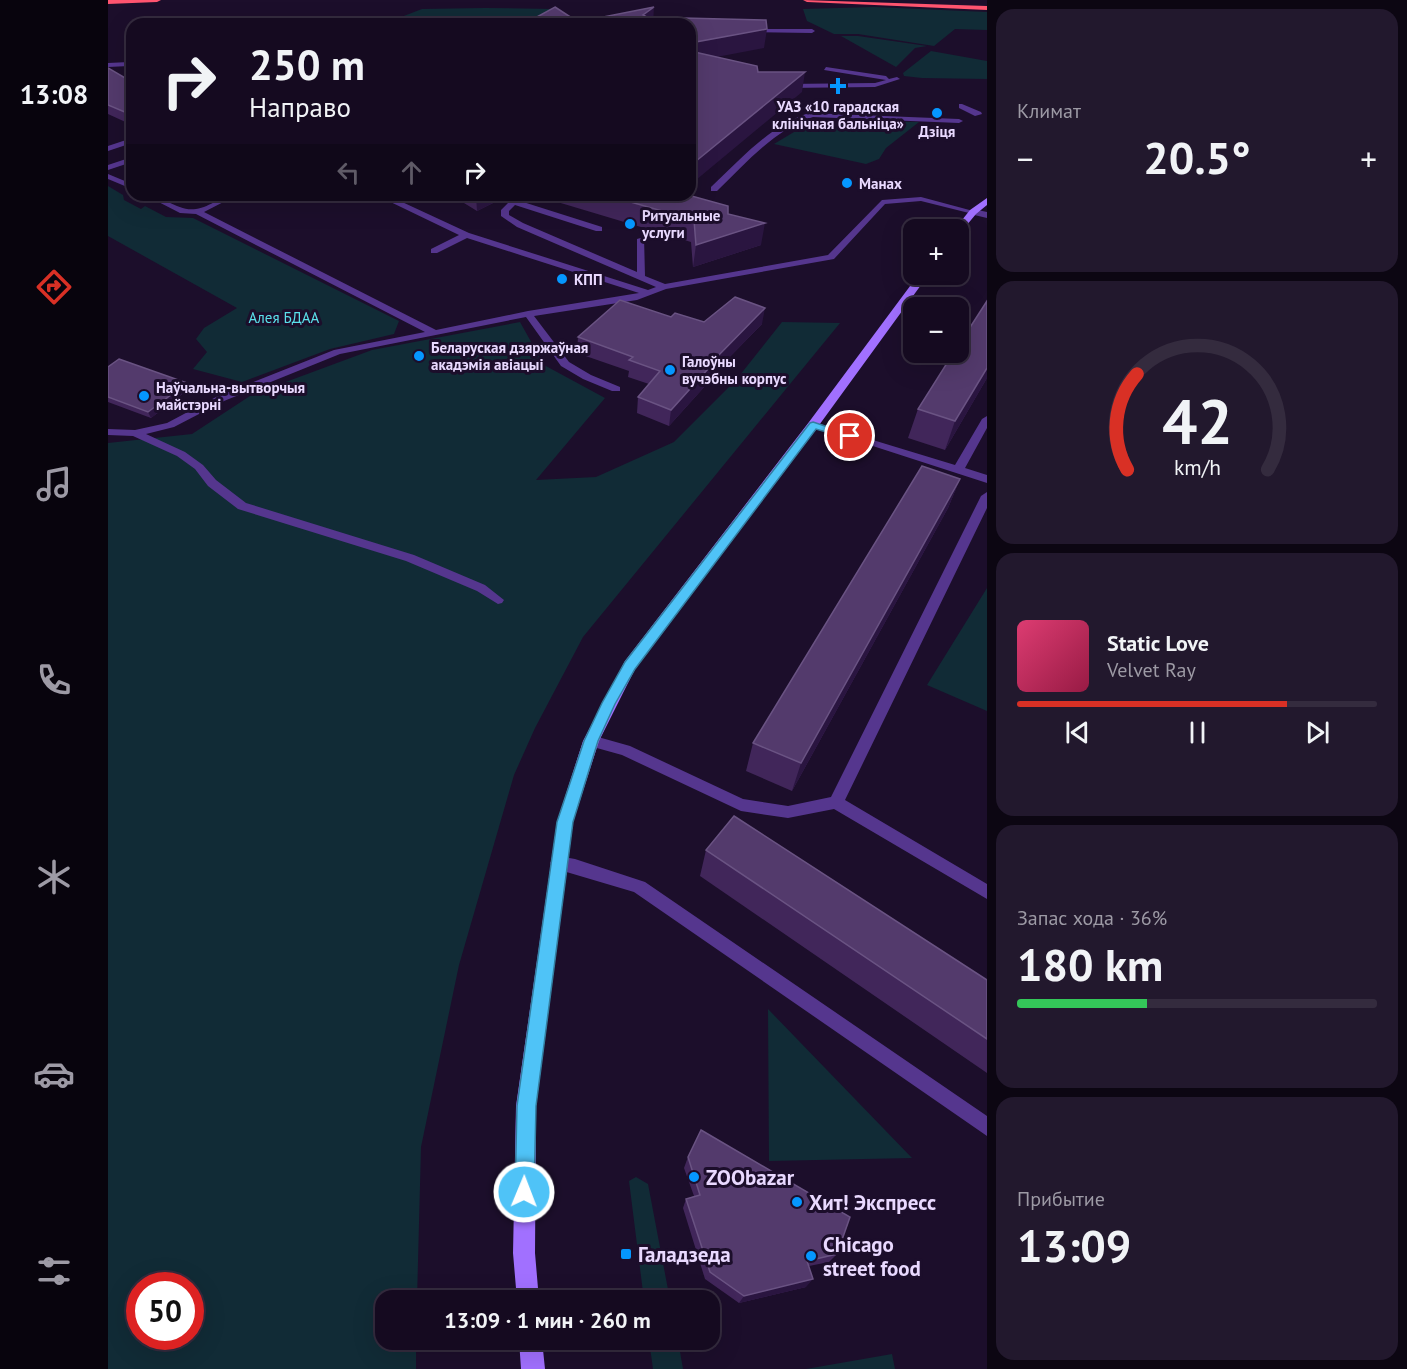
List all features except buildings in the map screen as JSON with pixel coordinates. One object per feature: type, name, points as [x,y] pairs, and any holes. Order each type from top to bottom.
[{"type":"highway","points":[[108,2],[157,0]]},
{"type":"highway","points":[[807,0],[987,8]]},
{"type":"highway","points":[[968,0],[987,1]]},
{"type":"main road","points":[[967,219],[987,201]]},
{"type":"main road","points":[[527,1290],[524,1253],[526,1106],[565,822],[591,741],[630,665],[813,425],[916,285]]},
{"type":"main road","points":[[532,1350],[533,1369]]},
{"type":"street","points":[[973,212],[987,215]]},
{"type":"lane","points":[[736,30],[812,32]]},
{"type":"lane","points":[[108,66],[126,65]]},
{"type":"lane","points":[[772,86],[875,85],[897,79],[826,69]]},
{"type":"lane","points":[[963,106],[978,114]]},
{"type":"lane","points":[[714,189],[762,146],[801,118],[812,116],[959,121]]},
{"type":"lane","points":[[108,149],[126,142]]},
{"type":"lane","points":[[108,168],[126,161]]},
{"type":"lane","points":[[108,176],[126,184]]},
{"type":"lane","points":[[108,432],[135,433],[170,425],[220,399],[337,352],[648,293],[664,287],[831,257],[882,202],[921,199],[973,212]]},
{"type":"lane","points":[[162,201],[183,211],[198,212],[435,333]]},
{"type":"lane","points":[[198,212],[221,201]]},
{"type":"lane","points":[[393,201],[466,235],[648,293]]},
{"type":"lane","points":[[511,201],[599,229]]},
{"type":"lane","points":[[514,202],[505,210],[505,216],[520,225],[664,287]]},
{"type":"lane","points":[[434,250],[466,235]]},
{"type":"lane","points":[[641,239],[641,278]]},
{"type":"lane","points":[[528,314],[565,364],[587,377],[616,389]]},
{"type":"lane","points":[[958,470],[987,419]]},
{"type":"lane","points":[[813,425],[987,479]]},
{"type":"lane","points":[[135,433],[181,454],[199,467],[212,483],[242,506],[410,558],[481,588],[498,600]]},
{"type":"lane","points":[[836,802],[987,496]]},
{"type":"lane","points":[[591,741],[625,750],[741,805],[788,812],[836,802],[987,892]]},
{"type":"lane","points":[[558,863],[575,866],[639,887],[987,1127]]},
{"type":"green space","points":[[874,7],[987,12],[987,30],[955,29],[934,46],[858,34],[834,34],[807,21],[803,9]]},
{"type":"green space","points":[[422,9],[553,9],[572,17],[634,18],[399,18]]},
{"type":"green space","points":[[841,36],[858,36],[927,46],[915,48],[896,67]]},
{"type":"green space","points":[[931,51],[987,61],[987,79],[904,76],[903,73]]},
{"type":"green space","points":[[814,120],[919,122],[886,148],[879,159],[866,164],[774,144]]},
{"type":"green space","name":"Алея БДАА","points":[[108,186],[123,195],[124,200],[141,209],[145,206],[166,217],[193,218],[399,321],[394,334],[330,349],[242,382],[193,369],[207,352],[196,339],[204,328],[237,308],[108,236]]},
{"type":"green space","points":[[520,322],[544,365],[605,398],[536,480],[596,477],[674,442],[736,380],[782,322],[840,323],[583,637],[535,728],[514,775],[459,965],[421,1147],[417,1290],[375,1290],[375,1350],[416,1350],[416,1369],[108,1369],[108,443],[192,434],[253,394],[372,350]]},
{"type":"green space","points":[[987,588],[987,711],[927,685]]},
{"type":"green space","points":[[768,1009],[912,1158],[769,1161]]},
{"type":"green space","points":[[636,1177],[648,1184],[668,1290],[643,1290],[629,1181]]},
{"type":"green space","points":[[650,1350],[680,1350],[683,1369],[653,1369]]},
{"type":"green space","points":[[892,1354],[895,1369],[806,1369]]},
{"type":"place","name":"УАЗ «10 гарадская клінічная бальніца»","points":[[838,86]]},
{"type":"place","name":"Дзіця","points":[[937,113]]},
{"type":"place","name":"Манах","points":[[847,183]]},
{"type":"place","name":"Ритуальные услуги","points":[[630,224]]},
{"type":"place","name":"КПП","points":[[562,279]]},
{"type":"place","name":"Беларуская дзяржаўная акадэмія авіацыі","points":[[419,356]]},
{"type":"place","name":"Галоўны вучэбны корпус","points":[[670,370]]},
{"type":"place","name":"Наўчальна-вытворчыя майстэрні","points":[[144,396]]},
{"type":"place","name":"ZOObazar","points":[[694,1177]]},
{"type":"place","name":"Хит! Экспресс","points":[[797,1202]]},
{"type":"place","name":"Галадзеда","points":[[626,1254]]},
{"type":"place","name":"Chicago street food","points":[[811,1256]]},
{"type":"route","points":[[524,1192],[526,1106],[558,863],[565,822],[591,741],[630,665],[813,425],[850,436]]}]
